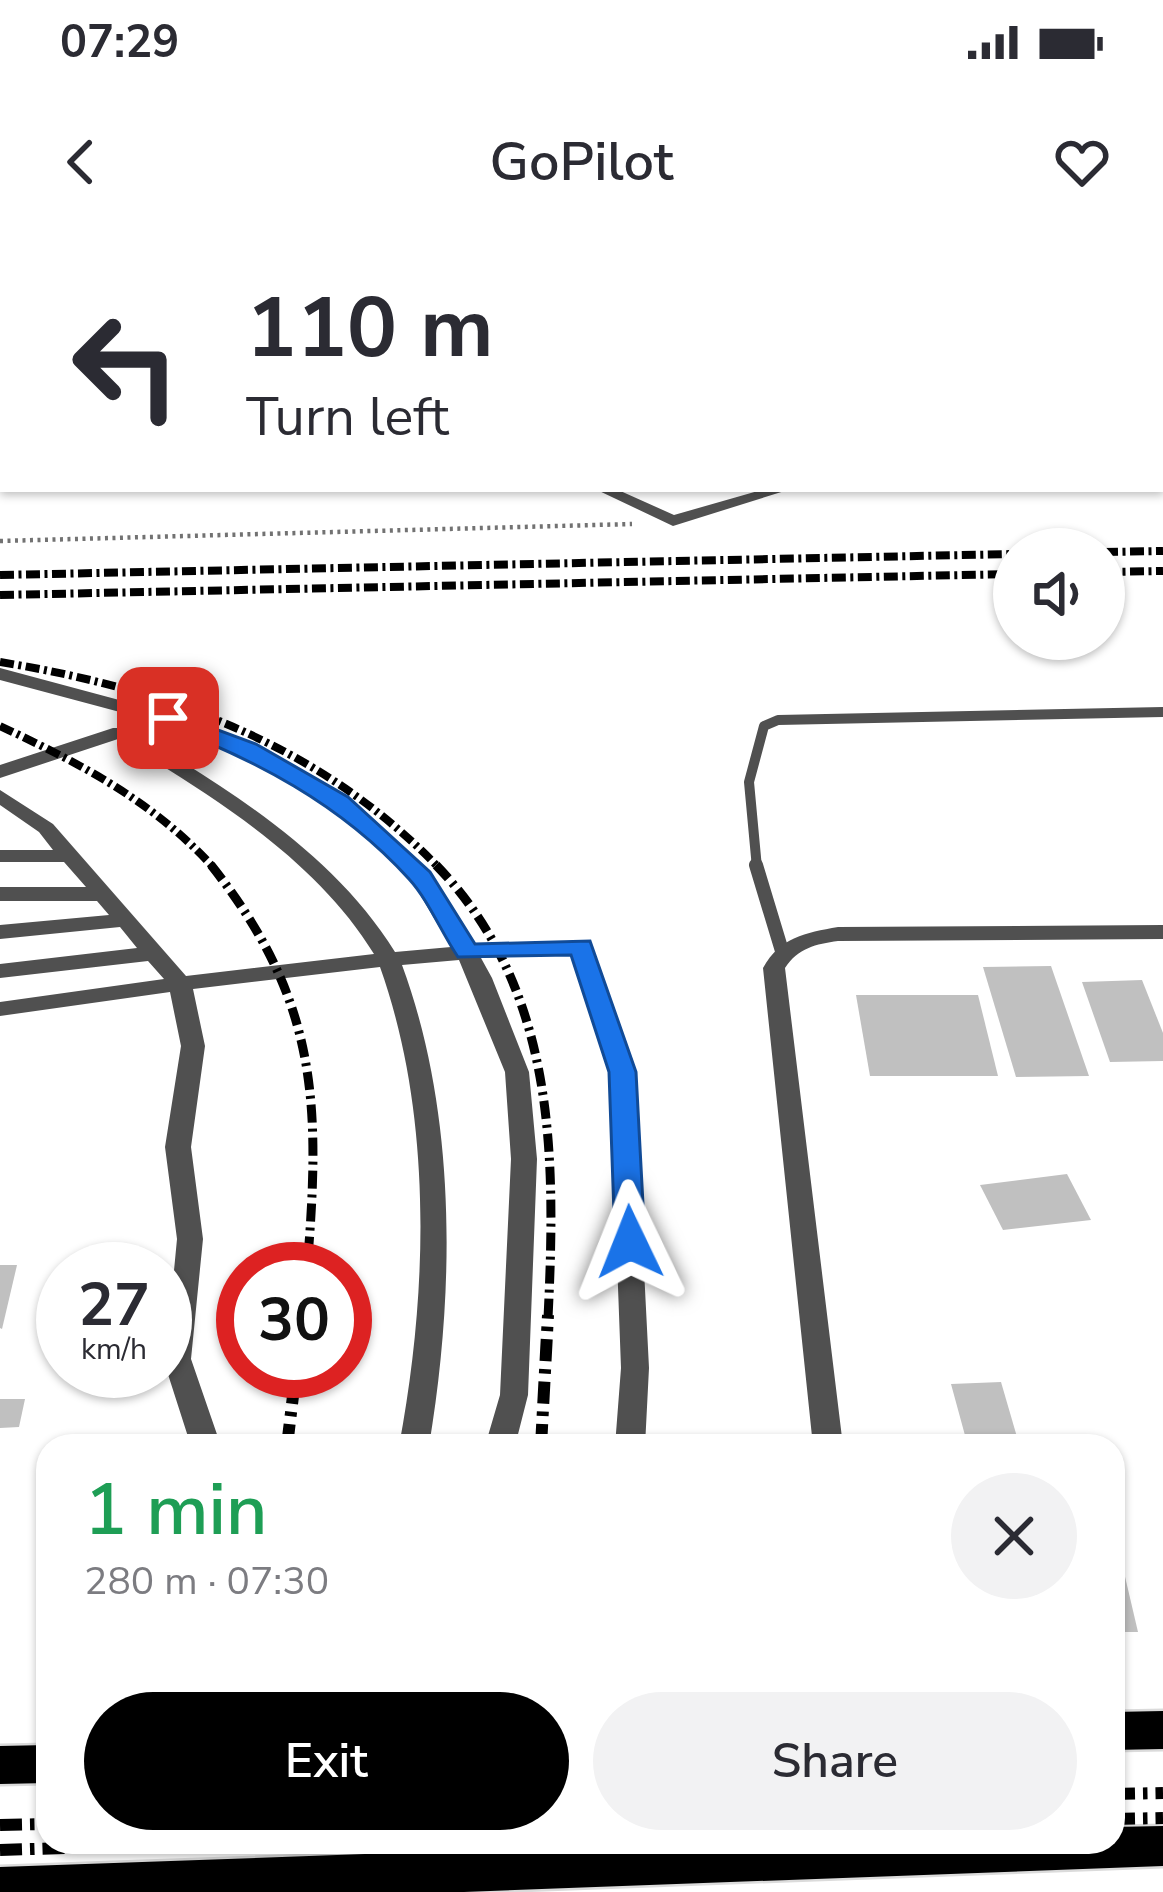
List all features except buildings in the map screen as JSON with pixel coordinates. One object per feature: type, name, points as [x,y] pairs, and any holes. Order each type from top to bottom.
[{"type":"highway","points":[[1125,1731],[1163,1730]]},
{"type":"highway","points":[[0,1766],[36,1764]]},
{"type":"highway","points":[[1125,1846],[1163,1846]]},
{"type":"highway","points":[[5,1889],[778,1854]]},
{"type":"street","points":[[609,492],[663,520],[771,492]]},
{"type":"street","points":[[0,674],[168,718],[248,749],[340,802],[421,877],[467,952],[517,1072],[524,1159],[514,1395],[503,1434]]},
{"type":"street","points":[[0,772],[120,732],[196,777],[349,903],[389,959],[423,1078],[430,1274],[423,1408],[416,1434]]},
{"type":"street","points":[[0,796],[33,819],[71,856],[180,984],[193,1046],[178,1147],[190,1239],[177,1359],[202,1434]]},
{"type":"street","points":[[0,819],[33,819]]},
{"type":"street","points":[[0,856],[71,856]]},
{"type":"street","points":[[0,894],[105,894]]},
{"type":"street","points":[[0,932],[128,920]]},
{"type":"street","points":[[827,1434],[774,968],[782,951],[802,940],[838,934],[1163,932]]},
{"type":"street","points":[[0,1009],[389,959],[581,946],[622,1072],[635,1369],[631,1434]]},
{"type":"street","points":[[0,971],[156,953]]},
{"type":"lane","points":[[782,951],[758,882],[748,820],[753,758],[764,726],[778,720],[1163,712]]},
{"type":"path","points":[[0,541],[663,520]]},
{"type":"railway","points":[[1125,552],[1163,551]]},
{"type":"railway","points":[[0,575],[993,554]]},
{"type":"railway","points":[[1125,572],[1163,571]]},
{"type":"railway","points":[[0,595],[993,574]]},
{"type":"railway","points":[[0,662],[122,688],[237,729],[344,787],[437,866]]},
{"type":"railway","points":[[0,726],[114,786],[166,823],[214,868]]},
{"type":"railway","points":[[211,865],[246,914],[292,1008],[311,1104],[309,1242]]},
{"type":"railway","points":[[437,866],[476,913],[505,965],[526,1020],[548,1136],[548,1318]]},
{"type":"railway","points":[[542,1434],[548,1315]]},
{"type":"railway","points":[[288,1434],[293,1398]]},
{"type":"railway","points":[[1125,1794],[1163,1793]]},
{"type":"railway","points":[[1125,1819],[1163,1818]]},
{"type":"railway","points":[[0,1825],[36,1824]]},
{"type":"railway","points":[[0,1850],[36,1849]]},
{"type":"route","points":[[168,718],[248,749],[340,802],[421,877],[467,952],[581,946],[622,1072],[630,1242]]}]
